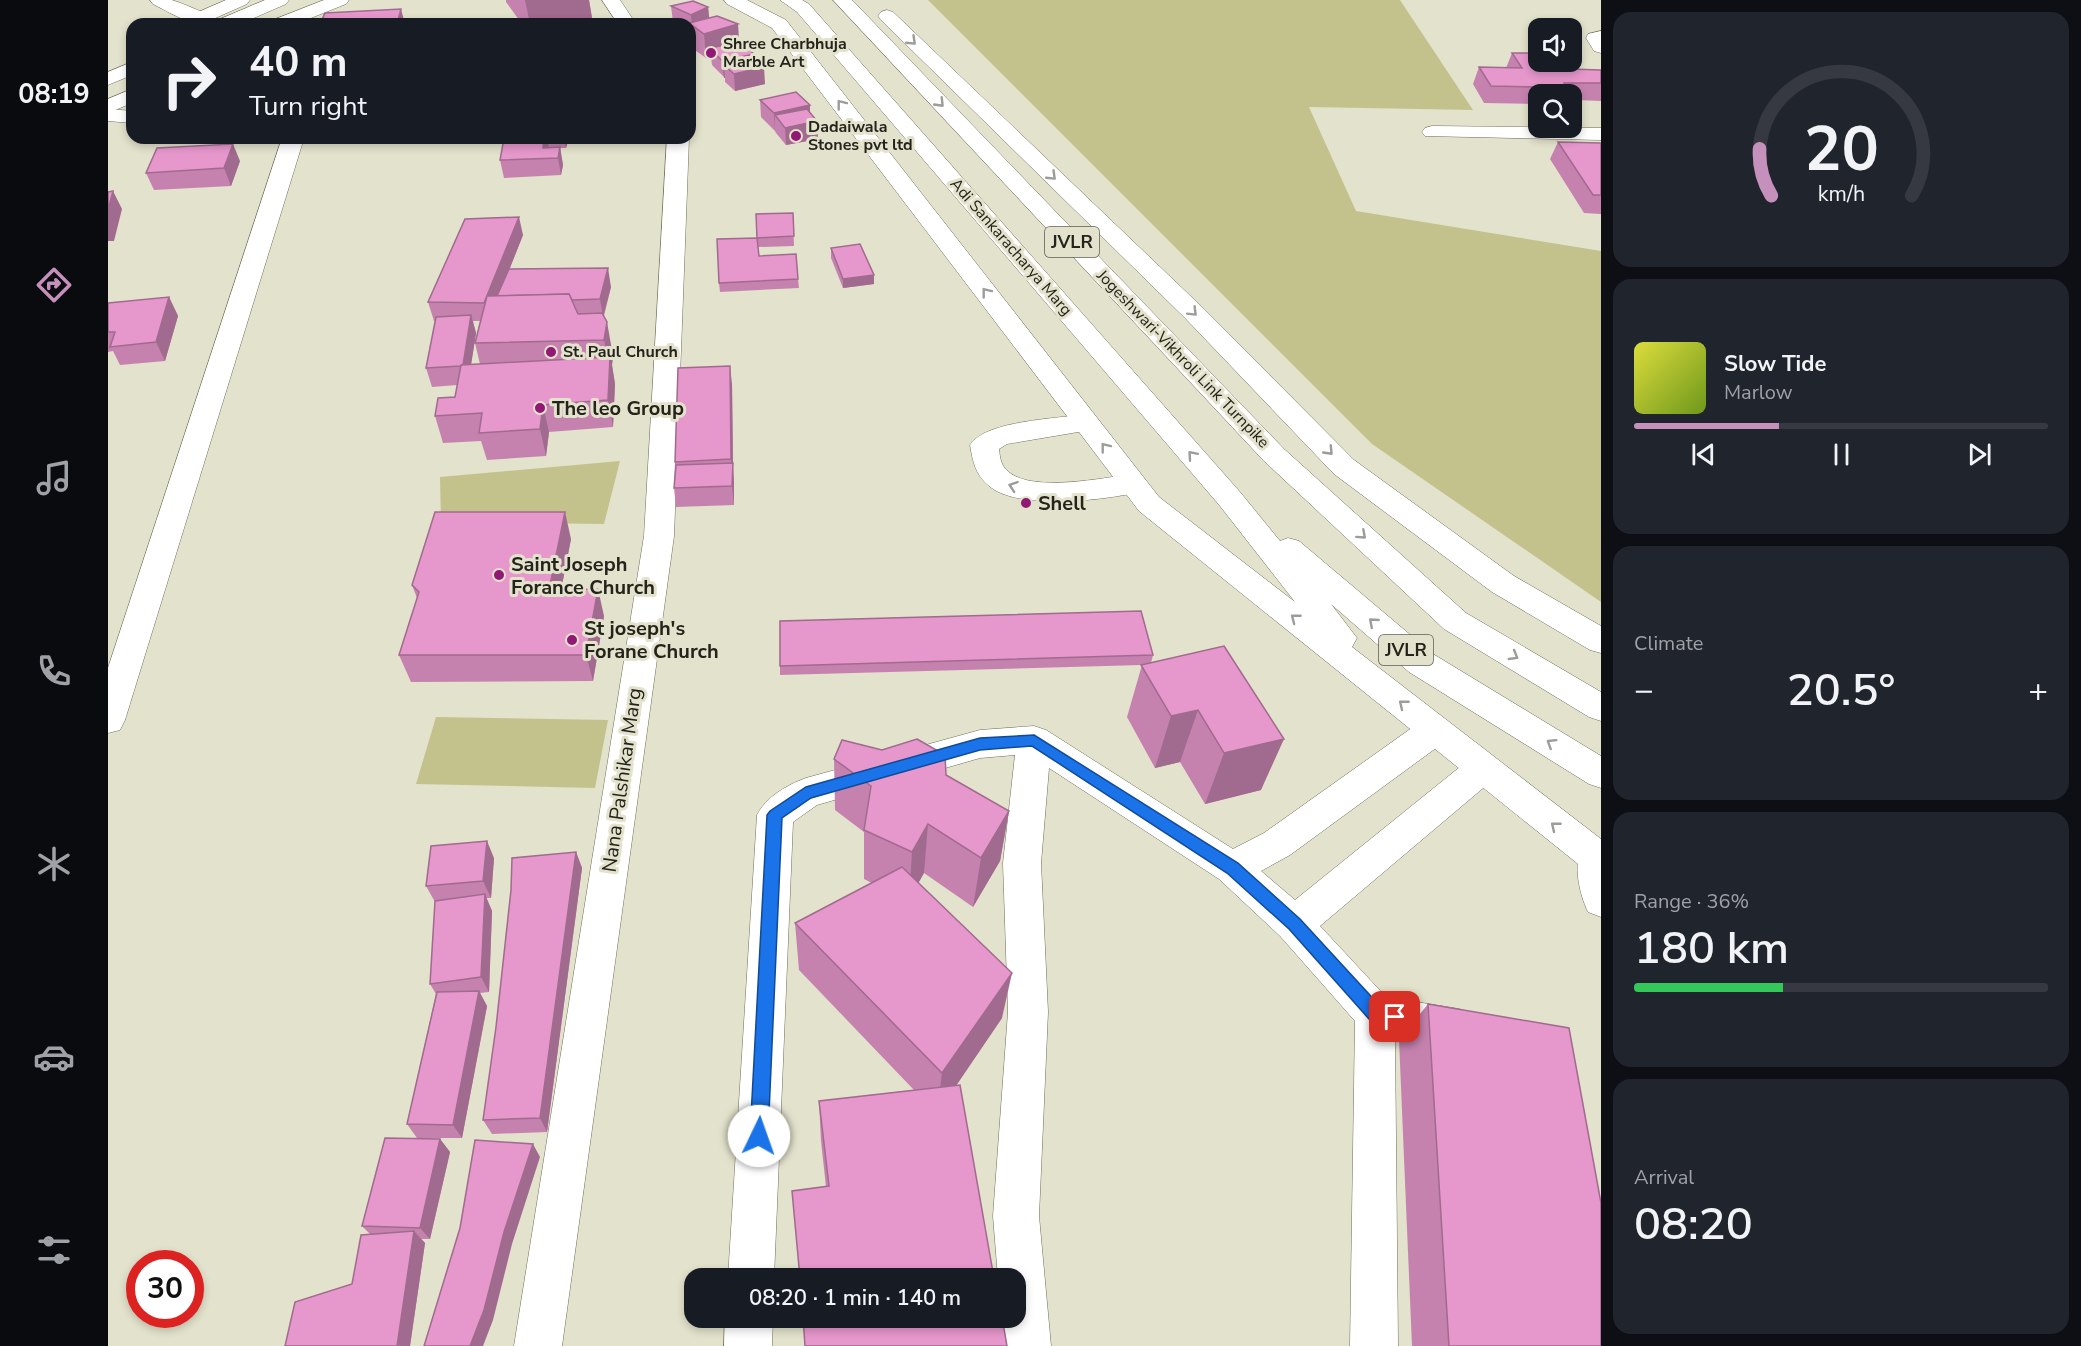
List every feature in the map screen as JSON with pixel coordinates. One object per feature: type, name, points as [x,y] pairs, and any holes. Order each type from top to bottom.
[{"type":"main road","points":[[159,0],[192,18],[241,0]]},
{"type":"main road","points":[[192,18],[212,0]]},
{"type":"main road","points":[[239,18],[280,0]]},
{"type":"main road","points":[[295,18],[340,0]]},
{"type":"main road","points":[[611,0],[623,18]]},
{"type":"main road","points":[[733,0],[779,24],[1149,504],[1374,680],[1598,860],[1601,900]]},
{"type":"main road","name":"Adi Sankaracharya Marg","points":[[789,0],[803,8],[1230,499]]},
{"type":"main road","name":"Jogeshwari-Vikhroli Link Turnpike","points":[[842,0],[1274,455],[1303,482]]},
{"type":"main road","points":[[870,0],[1194,313],[1344,467],[1503,584],[1601,641]]},
{"type":"main road","points":[[1601,37],[1595,39],[1601,47]]},
{"type":"main road","points":[[108,79],[126,71]]},
{"type":"main road","points":[[108,106],[126,98]]},
{"type":"main road","points":[[108,115],[126,116]]},
{"type":"main road","points":[[1432,132],[1601,134]]},
{"type":"main road","points":[[108,720],[291,144]]},
{"type":"main road","name":"Nana Palshikar Marg","points":[[538,1346],[659,536],[678,144]]},
{"type":"main road","points":[[1086,423],[1000,436],[984,445],[983,452],[990,469],[1007,486],[1031,492],[1133,484]]},
{"type":"main road","points":[[1303,482],[1451,545]]},
{"type":"main road","name":"JVLR","points":[[1303,482],[1455,621],[1601,708]]},
{"type":"main road","points":[[1230,499],[1374,680]]},
{"type":"main road","name":"JVLR","points":[[1230,499],[1421,663],[1601,774]]},
{"type":"main road","points":[[1232,868],[1277,844],[1435,730]]},
{"type":"main road","points":[[1027,1346],[1016,1216],[1028,1012],[1022,863],[1034,740]]},
{"type":"main road","points":[[752,1268],[775,815],[806,793],[980,744],[1034,740],[1232,868],[1294,924],[1375,1014],[1495,1035]]},
{"type":"main road","points":[[1294,924],[1483,768]]},
{"type":"main road","points":[[1374,1346],[1375,1014]]},
{"type":"main road","points":[[748,1346],[749,1328]]},
{"type":"shaded area","points":[[928,0],[1400,0],[1473,110],[1309,107],[1356,211],[1601,251],[1601,602],[1372,444]]},
{"type":"shaded area","points":[[620,461],[604,524],[441,522],[440,477]]},
{"type":"shaded area","points":[[436,717],[608,720],[595,788],[416,784]]},
{"type":"building","points":[[693,1],[708,7],[691,15],[671,6]]},
{"type":"building","points":[[401,9],[399,18],[323,18],[325,13]]},
{"type":"building","points":[[717,16],[738,24],[704,34],[696,28],[696,21]]},
{"type":"building","points":[[741,42],[754,54],[722,61],[710,48]]},
{"type":"building","points":[[1512,53],[1528,53],[1528,72],[1601,70],[1601,83],[1491,86],[1479,67],[1522,68]]},
{"type":"building","points":[[753,58],[764,67],[734,74],[724,65]]},
{"type":"building","points":[[796,92],[810,105],[774,113],[760,100]]},
{"type":"building","points":[[807,109],[817,121],[785,128],[775,115]]},
{"type":"building","points":[[1558,142],[1601,143],[1601,195],[1593,195]]},
{"type":"building","points":[[233,144],[224,168],[146,173],[157,148]]},
{"type":"building","points":[[503,144],[543,144],[543,148],[560,147],[558,158],[500,160]]},
{"type":"building","points":[[113,191],[108,210],[108,192]]},
{"type":"building","points":[[793,213],[794,236],[757,238],[756,214]]},
{"type":"building","points":[[519,217],[484,303],[428,302],[465,219]]},
{"type":"building","points":[[757,238],[759,256],[796,254],[798,279],[719,283],[717,239]]},
{"type":"building","points":[[860,244],[874,275],[843,279],[831,248]]},
{"type":"building","points":[[608,268],[600,299],[572,300],[569,294],[497,296],[509,269]]},
{"type":"building","points":[[569,294],[578,314],[602,313],[607,322],[604,340],[475,343],[487,296]]},
{"type":"building","points":[[169,297],[156,342],[110,347],[115,332],[108,332],[108,303]]},
{"type":"building","points":[[471,315],[463,365],[426,368],[436,317]]},
{"type":"building","points":[[610,357],[608,400],[543,405],[540,429],[479,433],[482,413],[435,416],[438,398],[455,397],[461,365]]},
{"type":"building","points":[[730,366],[731,459],[675,462],[678,368]]},
{"type":"building","points":[[733,463],[732,486],[674,488],[676,465]]},
{"type":"building","name":"Saint Joseph Forance Church","points":[[435,512],[565,512],[549,590],[598,589],[586,655],[399,655],[419,592],[412,585]]},
{"type":"building","points":[[1141,611],[1153,655],[780,666],[780,621]]},
{"type":"building","points":[[1224,646],[1284,739],[1224,753],[1198,710],[1171,716],[1141,665]]},
{"type":"building","points":[[917,739],[945,755],[946,775],[1009,811],[981,858],[928,824],[912,852],[864,830],[871,786],[834,759],[842,740],[882,750]]},
{"type":"building","points":[[487,841],[483,881],[426,886],[431,846]]},
{"type":"building","points":[[576,852],[540,1118],[483,1120],[496,1027],[511,890],[512,858]]},
{"type":"building","points":[[902,867],[1012,973],[942,1073],[795,923]]},
{"type":"building","points":[[485,894],[481,977],[430,984],[435,901]]},
{"type":"building","points":[[479,991],[453,1125],[407,1124],[437,992]]},
{"type":"building","points":[[1428,1004],[1569,1028],[1601,1203],[1601,1346],[1449,1346]]},
{"type":"building","points":[[960,1085],[992,1268],[799,1268],[792,1191],[829,1186],[819,1101]]},
{"type":"building","points":[[385,1138],[440,1139],[420,1228],[362,1226]]},
{"type":"building","points":[[475,1140],[533,1144],[504,1232],[484,1310],[470,1346],[424,1346],[460,1228]]},
{"type":"building","points":[[414,1231],[397,1346],[285,1346],[295,1302],[352,1284],[361,1235]]},
{"type":"building","points":[[804,1328],[1004,1328],[1007,1346],[805,1346]]},
{"type":"place","name":"Shree Charbhuja Marble Art","points":[[711,53]]},
{"type":"place","name":"Dadaiwala Stones pvt ltd","points":[[796,136]]},
{"type":"place","name":"St. Paul Church","points":[[551,352]]},
{"type":"place","name":"The leo Group","points":[[540,408]]},
{"type":"place","name":"Shell","points":[[1026,503]]},
{"type":"place","name":"Saint Joseph Forance Church","points":[[499,575]]},
{"type":"place","name":"St joseph's Forane Church","points":[[572,640]]},
{"type":"route","points":[[759,1136],[775,815],[806,793],[980,744],[1034,740],[1232,868],[1294,924],[1375,1014],[1395,1017]]}]
